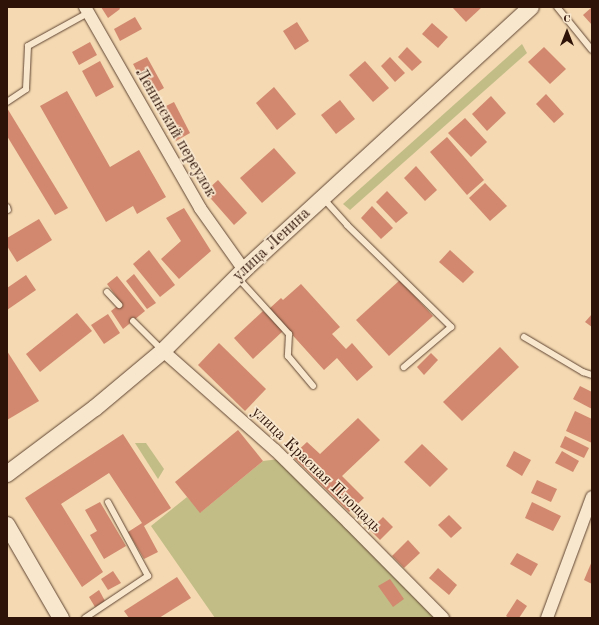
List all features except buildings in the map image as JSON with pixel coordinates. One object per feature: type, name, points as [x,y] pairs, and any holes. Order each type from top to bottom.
[{"type":"main road","name":"улица Ленина","points":[[7,474],[95,408],[163,351],[196,320],[240,274],[532,7]]},
{"type":"main road","points":[[7,525],[61,618]]},
{"type":"street","name":"Ленинский переулок","points":[[87,10],[200,208],[240,274]]},
{"type":"street","name":"улица Красная Площадь","points":[[163,351],[275,450],[442,618]]},
{"type":"street","points":[[546,618],[592,497]]},
{"type":"lane","points":[[557,7],[592,50]]},
{"type":"lane","points":[[7,102],[26,89],[28,46],[87,10]]},
{"type":"lane","points":[[323,198],[347,225],[451,328],[404,367]]},
{"type":"lane","points":[[240,274],[289,334],[288,356],[313,386]]},
{"type":"lane","points":[[107,292],[119,305]]},
{"type":"lane","points":[[133,321],[163,351]]},
{"type":"lane","points":[[524,337],[583,372],[592,375]]},
{"type":"lane","points":[[85,618],[148,576],[108,502]]},
{"type":"shaded area","points":[[522,44],[527,53],[350,210],[343,204]]},
{"type":"shaded area","points":[[135,443],[146,443],[164,469],[158,479]]},
{"type":"shaded area","points":[[279,459],[435,618],[215,618],[151,526],[187,497],[201,512],[263,461]]}]
